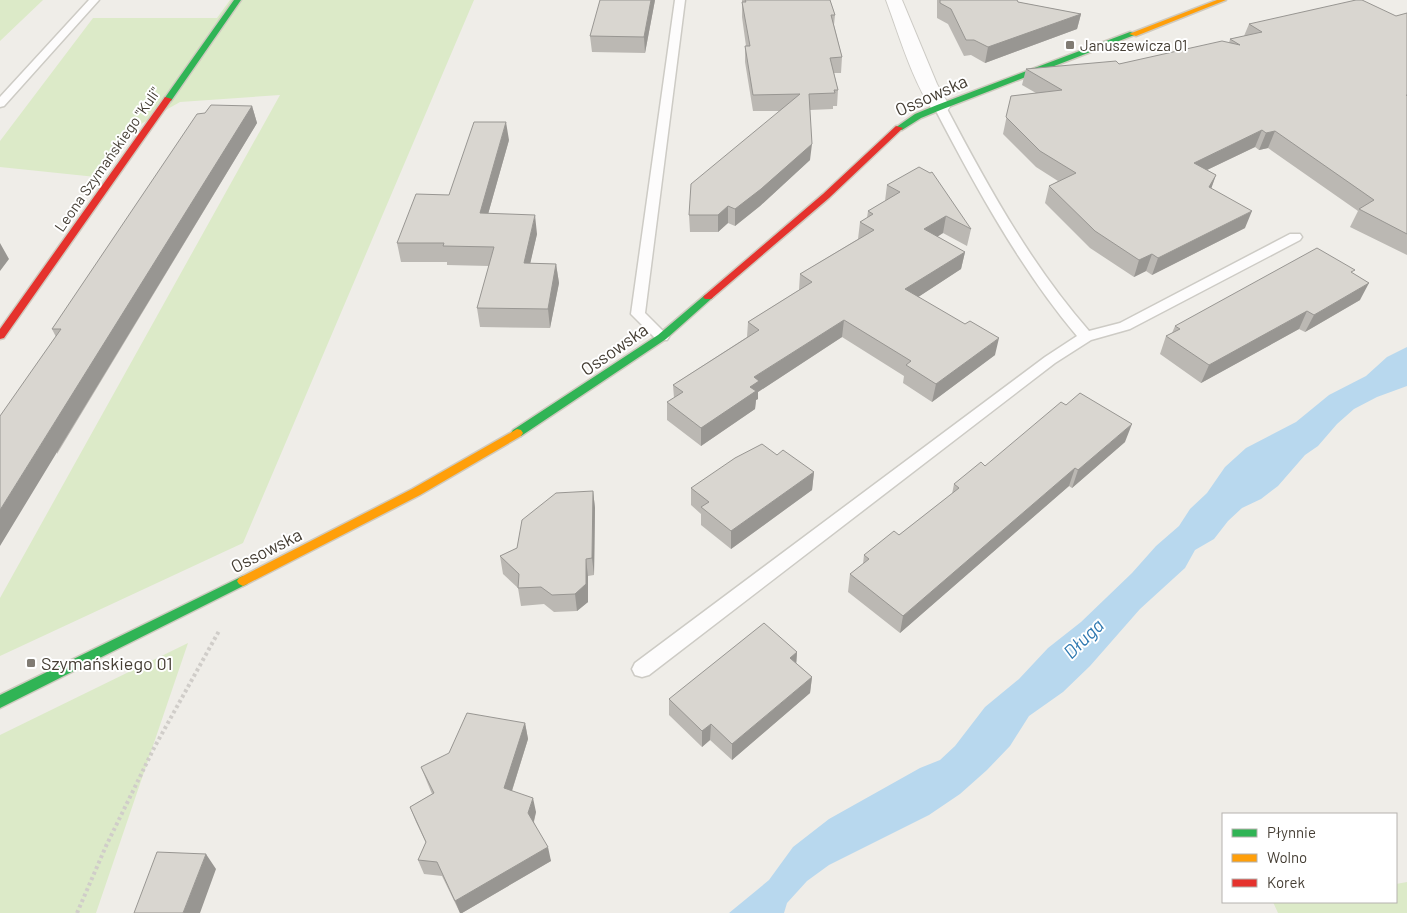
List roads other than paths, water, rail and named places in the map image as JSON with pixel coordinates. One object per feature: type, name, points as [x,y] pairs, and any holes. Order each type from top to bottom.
[{"type":"street","name":"Leona Szymańskiego \"Kuli\"","points":[[0,336],[238,0]]},
{"type":"street","points":[[894,0],[928,84],[940,107]]},
{"type":"street","name":"Ossowska","points":[[0,702],[370,518],[464,466],[556,409],[662,337],[826,196],[895,130],[918,116],[1223,0]]},
{"type":"lane","points":[[0,104],[94,0]]},
{"type":"lane","points":[[662,337],[638,314],[680,0]]},
{"type":"lane","points":[[940,107],[966,158],[993,204],[1064,312],[1086,337]]},
{"type":"lane","points":[[642,669],[1050,360],[1086,337],[1125,326],[1295,237]]},
{"type":"water","name":"Długa","points":[[1407,347],[1407,386],[1377,397],[1354,409],[1337,424],[1318,446],[1305,455],[1278,486],[1261,499],[1242,508],[1228,521],[1214,539],[1195,550],[1185,568],[1140,609],[1090,666],[1063,692],[1029,716],[1010,746],[960,794],[929,815],[829,865],[807,881],[787,903],[784,913],[729,913],[769,880],[793,847],[829,819],[920,768],[940,760],[955,746],[985,707],[1019,679],[1048,648],[1081,622],[1132,573],[1156,546],[1179,526],[1190,509],[1207,493],[1225,467],[1246,448],[1296,422],[1329,395],[1366,376],[1387,357]]},
{"type":"place","name":"Januszewicza 01","points":[[1070,45]]},
{"type":"place","name":"Szymańskiego 01","points":[[31,663]]}]
